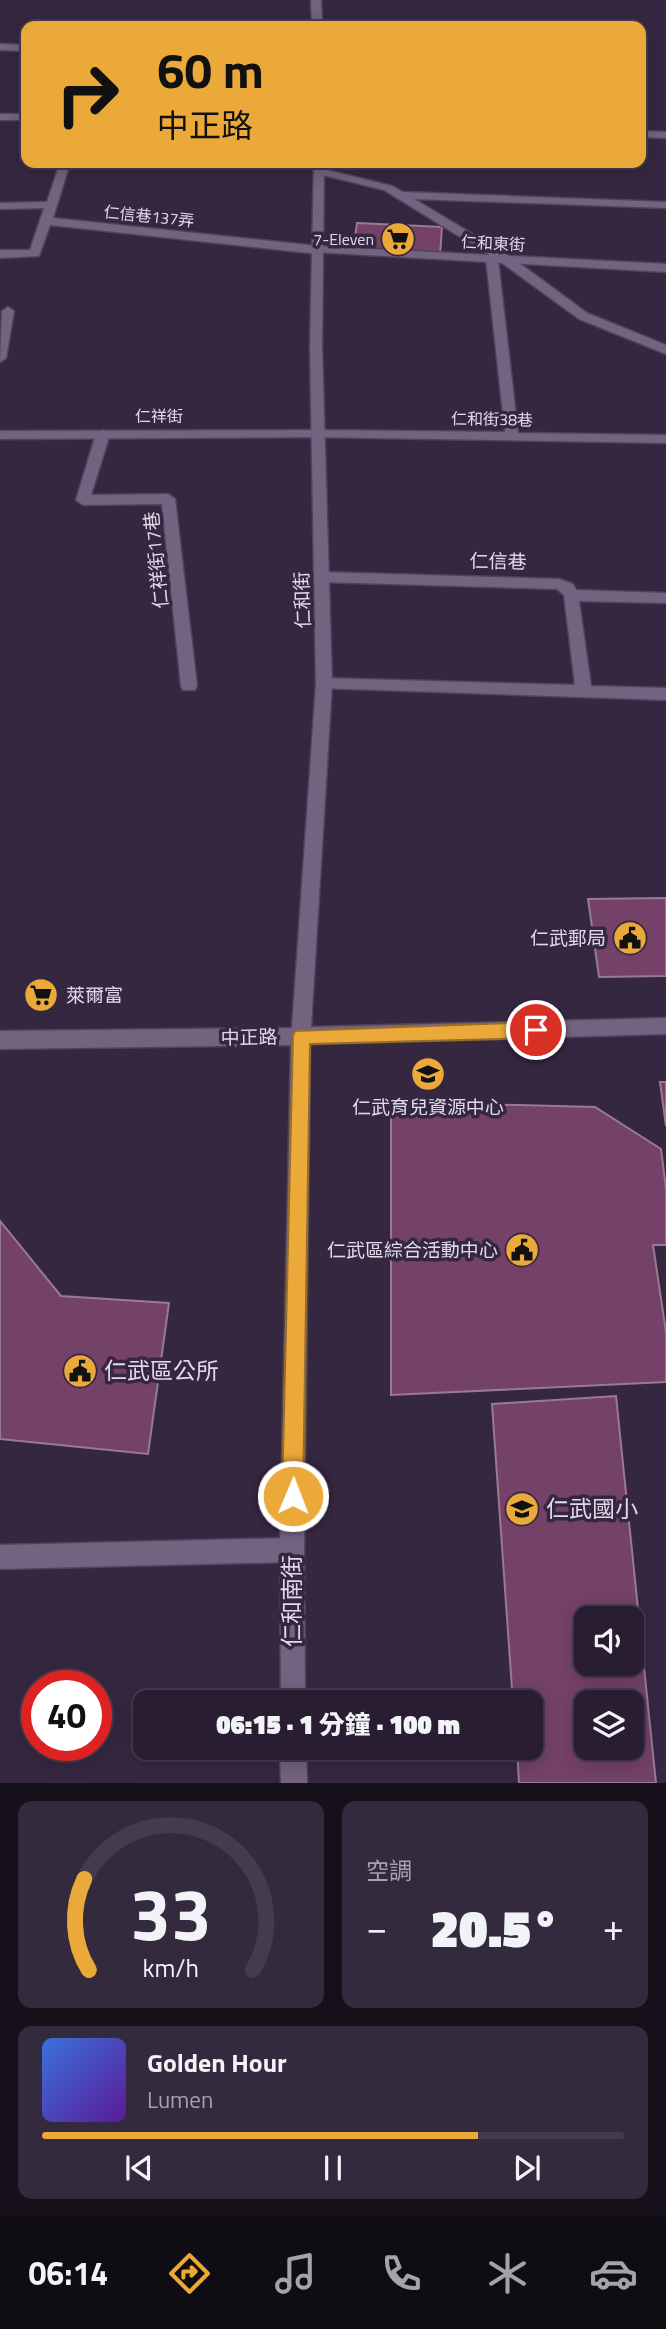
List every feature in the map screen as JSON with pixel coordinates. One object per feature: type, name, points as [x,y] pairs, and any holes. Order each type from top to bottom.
[{"type":"street","points":[[316,0],[317,21]]},
{"type":"street","points":[[0,47],[21,48]]},
{"type":"street","points":[[0,117],[21,117]]},
{"type":"street","points":[[646,134],[666,135]]},
{"type":"street","points":[[0,254],[35,254],[63,168]]},
{"type":"street","name":"仁和街","points":[[301,1036],[324,684],[317,434],[319,168]]},
{"type":"street","points":[[322,168],[388,188],[507,260],[583,316],[666,351]]},
{"type":"street","points":[[401,195],[666,205]]},
{"type":"street","points":[[0,206],[49,205]]},
{"type":"street","name":"仁信巷137弄","points":[[46,221],[318,250]]},
{"type":"street","name":"仁和東街","points":[[318,250],[666,268]]},
{"type":"street","points":[[492,259],[512,437]]},
{"type":"street","points":[[0,358],[8,311]]},
{"type":"street","name":"仁祥街17巷","points":[[103,434],[83,500],[168,499],[189,686]]},
{"type":"street","name":"仁祥街","points":[[0,435],[317,434]]},
{"type":"street","name":"仁和街38巷","points":[[317,434],[666,439]]},
{"type":"street","name":"仁信巷","points":[[321,577],[548,583],[559,584],[568,589],[571,595]]},
{"type":"street","points":[[584,691],[571,595],[666,598]]},
{"type":"street","points":[[324,684],[666,694]]},
{"type":"street","name":"中正路","points":[[0,1040],[301,1036],[666,1026]]},
{"type":"street","name":"仁和南街","points":[[293,1690],[292,1550],[301,1036]]},
{"type":"street","points":[[0,1557],[292,1550]]},
{"type":"street","points":[[293,1760],[293,1783]]},
{"type":"building","name":"7-Eleven","points":[[357,223],[442,227],[440,255],[353,251]]},
{"type":"building","name":"仁武郵局","points":[[666,898],[666,976],[599,977],[588,899]]},
{"type":"building","points":[[660,1082],[666,1082],[666,1126]]},
{"type":"building","name":"仁武區綜合活動中心","points":[[391,1102],[595,1107],[661,1149],[666,1188],[666,1245],[653,1245],[666,1332],[666,1382],[391,1395]]},
{"type":"building","name":"仁武區公所","points":[[0,1221],[61,1296],[169,1303],[148,1454],[0,1439]]},
{"type":"building","points":[[616,1396],[638,1606],[574,1606],[574,1676],[644,1676],[644,1667],[656,1783],[519,1783],[518,1760],[543,1760],[543,1690],[512,1690],[492,1404]]},
{"type":"place","name":"7-Eleven","points":[[398,239]]},
{"type":"place","name":"仁武郵局","points":[[630,938]]},
{"type":"place","name":"萊爾富","points":[[41,995]]},
{"type":"place","name":"仁武育兒資源中心","points":[[428,1074]]},
{"type":"place","name":"仁武區綜合活動中心","points":[[522,1250]]},
{"type":"place","name":"仁武區公所","points":[[80,1371]]},
{"type":"place","name":"仁武國小","points":[[522,1509]]},
{"type":"route","points":[[293,1496],[301,1036],[536,1030]]}]
